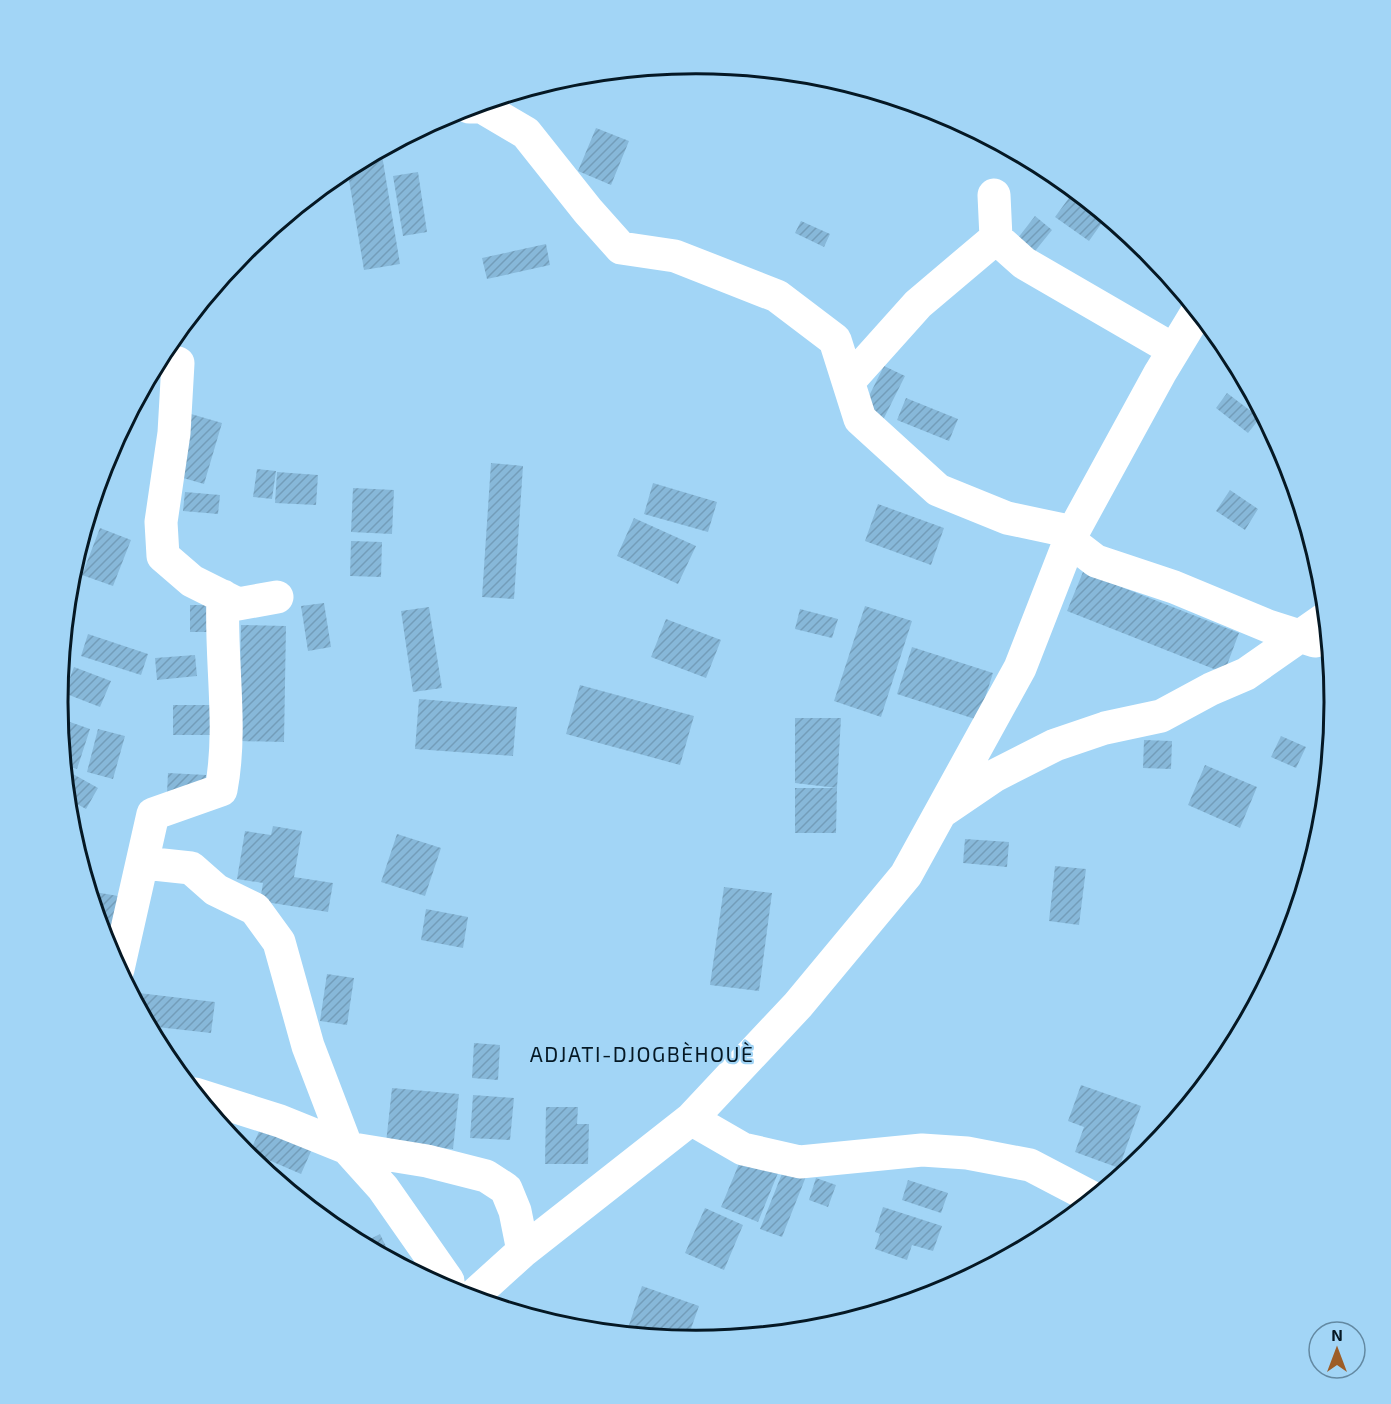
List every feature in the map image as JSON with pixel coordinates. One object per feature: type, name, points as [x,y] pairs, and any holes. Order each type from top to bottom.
[{"type":"street","points":[[488,109],[526,133],[561,173],[588,211],[621,248],[675,255],[777,296],[835,340],[860,419],[938,490],[1007,518],[1071,537],[1096,561],[1319,633]]},
{"type":"street","points":[[994,195],[996,238],[1024,263],[1174,350]]},
{"type":"street","points":[[849,381],[918,304],[996,238]]},
{"type":"street","points":[[479,1291],[524,1251],[691,1119],[798,1005],[906,875],[1020,668],[1071,537],[1193,319]]},
{"type":"street","points":[[178,363],[174,434],[161,522],[163,556],[192,581],[238,604],[277,597]]},
{"type":"street","points":[[121,956],[144,863],[153,814],[221,790],[227,758],[221,640],[223,596]]},
{"type":"street","points":[[940,813],[994,776],[1055,745],[1105,728],[1161,716],[1246,674],[1319,633]]},
{"type":"street","points":[[144,863],[191,868],[216,890],[255,909],[279,942],[308,1046],[347,1148],[383,1188],[446,1278]]},
{"type":"street","points":[[209,1098],[280,1121],[347,1148],[427,1161],[486,1176],[506,1189],[515,1211],[524,1251]]},
{"type":"street","points":[[691,1119],[743,1149],[800,1162],[922,1150],[967,1153],[1030,1165],[1085,1194]]},
{"type":"building","points":[[596,128],[629,141],[611,185],[578,171]]},
{"type":"building","points":[[382,158],[400,264],[364,270],[349,179]]},
{"type":"building","points":[[418,172],[427,232],[403,236],[393,176]]},
{"type":"building","points":[[1069,198],[1102,223],[1089,241],[1055,217]]},
{"type":"building","points":[[1035,216],[1052,230],[1031,256],[1014,243]]},
{"type":"building","points":[[801,221],[830,234],[824,247],[795,233]]},
{"type":"building","points":[[546,244],[550,265],[487,279],[482,258]]},
{"type":"building","points":[[884,366],[905,376],[882,422],[861,412]]},
{"type":"building","points":[[1227,393],[1253,412],[1257,421],[1248,433],[1216,408]]},
{"type":"building","points":[[906,398],[958,419],[949,441],[897,420]]},
{"type":"building","points":[[191,414],[222,423],[204,484],[173,475]]},
{"type":"building","points":[[491,463],[523,466],[514,599],[482,597]]},
{"type":"building","points":[[257,469],[276,471],[272,499],[253,497]]},
{"type":"building","points":[[277,472],[318,475],[316,505],[275,503]]},
{"type":"building","points":[[653,483],[717,502],[708,532],[644,514]]},
{"type":"building","points":[[353,488],[394,490],[392,534],[351,532]]},
{"type":"building","points":[[1230,490],[1258,509],[1245,530],[1216,511]]},
{"type":"building","points":[[185,492],[220,495],[218,514],[183,511]]},
{"type":"building","points":[[878,504],[944,528],[931,565],[865,541]]},
{"type":"building","points":[[634,518],[696,546],[678,584],[617,556]]},
{"type":"building","points":[[100,528],[131,540],[113,586],[82,575]]},
{"type":"building","points":[[351,541],[382,542],[381,577],[350,576]]},
{"type":"building","points":[[1083,572],[1239,633],[1224,673],[1067,611]]},
{"type":"building","points":[[324,603],[331,647],[308,651],[301,606]]},
{"type":"building","points":[[190,605],[217,605],[217,632],[190,632]]},
{"type":"building","points":[[865,606],[912,621],[881,717],[834,701]]},
{"type":"building","points":[[429,607],[442,688],[413,692],[401,611]]},
{"type":"building","points":[[800,609],[838,619],[832,638],[795,629]]},
{"type":"building","points":[[666,619],[721,640],[706,678],[651,657]]},
{"type":"building","points":[[241,625],[286,626],[284,742],[239,741]]},
{"type":"building","points":[[88,634],[148,654],[141,675],[81,656]]},
{"type":"building","points":[[912,647],[993,673],[978,720],[897,694]]},
{"type":"building","points":[[195,655],[197,676],[157,680],[155,658]]},
{"type":"building","points":[[74,667],[111,681],[100,707],[68,695],[69,681]]},
{"type":"building","points":[[580,685],[694,716],[680,765],[566,734]]},
{"type":"building","points":[[419,699],[517,707],[513,756],[415,749]]},
{"type":"building","points":[[173,705],[218,705],[218,735],[173,735]]},
{"type":"building","points":[[795,718],[841,718],[837,788],[795,783]]},
{"type":"building","points":[[70,722],[90,729],[77,769],[71,767]]},
{"type":"building","points":[[98,729],[125,736],[113,779],[87,772]]},
{"type":"building","points":[[1281,736],[1306,747],[1296,768],[1271,757]]},
{"type":"building","points":[[1144,740],[1172,741],[1171,769],[1143,768]]},
{"type":"building","points":[[1205,765],[1257,787],[1240,828],[1188,805]]},
{"type":"building","points":[[72,773],[98,788],[86,809],[76,804]]},
{"type":"building","points":[[168,773],[206,775],[205,796],[167,793]]},
{"type":"building","points":[[795,788],[837,788],[836,833],[795,833]]},
{"type":"building","points":[[273,826],[302,831],[294,877],[333,883],[328,912],[260,901],[263,883],[237,879],[245,831],[271,835]]},
{"type":"building","points":[[397,834],[441,848],[425,896],[381,882]]},
{"type":"building","points":[[965,839],[1009,842],[1007,867],[963,863]]},
{"type":"building","points":[[1055,866],[1086,869],[1079,925],[1049,921]]},
{"type":"building","points":[[724,887],[772,893],[759,991],[710,985]]},
{"type":"building","points":[[97,892],[118,896],[112,934]]},
{"type":"building","points":[[426,909],[468,917],[463,948],[421,940]]},
{"type":"building","points":[[327,974],[354,978],[347,1025],[320,1021]]},
{"type":"building","points":[[139,993],[215,1002],[211,1033],[159,1027]]},
{"type":"building","points":[[474,1043],[500,1045],[498,1080],[472,1078]]},
{"type":"building","points":[[1081,1085],[1141,1106],[1120,1164],[1117,1167],[1075,1152],[1084,1127],[1068,1121]]},
{"type":"building","points":[[392,1088],[459,1094],[453,1149],[386,1143]]},
{"type":"building","points":[[473,1095],[514,1098],[510,1140],[470,1138]]},
{"type":"building","points":[[546,1107],[578,1107],[577,1124],[589,1124],[588,1164],[545,1164]]},
{"type":"building","points":[[261,1127],[312,1149],[301,1174],[264,1158],[252,1147]]},
{"type":"building","points":[[741,1159],[778,1173],[758,1222],[721,1207]]},
{"type":"building","points":[[785,1166],[807,1174],[782,1237],[760,1229]]},
{"type":"building","points":[[816,1178],[836,1185],[828,1207],[809,1200]]},
{"type":"building","points":[[908,1180],[948,1193],[941,1213],[902,1200]]},
{"type":"building","points":[[883,1207],[942,1226],[933,1251],[912,1245],[907,1260],[875,1249],[880,1234],[875,1232]]},
{"type":"building","points":[[705,1208],[743,1225],[724,1270],[685,1253]]},
{"type":"building","points":[[380,1234],[387,1249],[381,1246],[370,1239]]},
{"type":"building","points":[[642,1286],[699,1306],[691,1330],[629,1326]]},
{"type":"district","name":"ADJATI-DJOGBÈHOUÈ","points":[[642,1055]]}]
